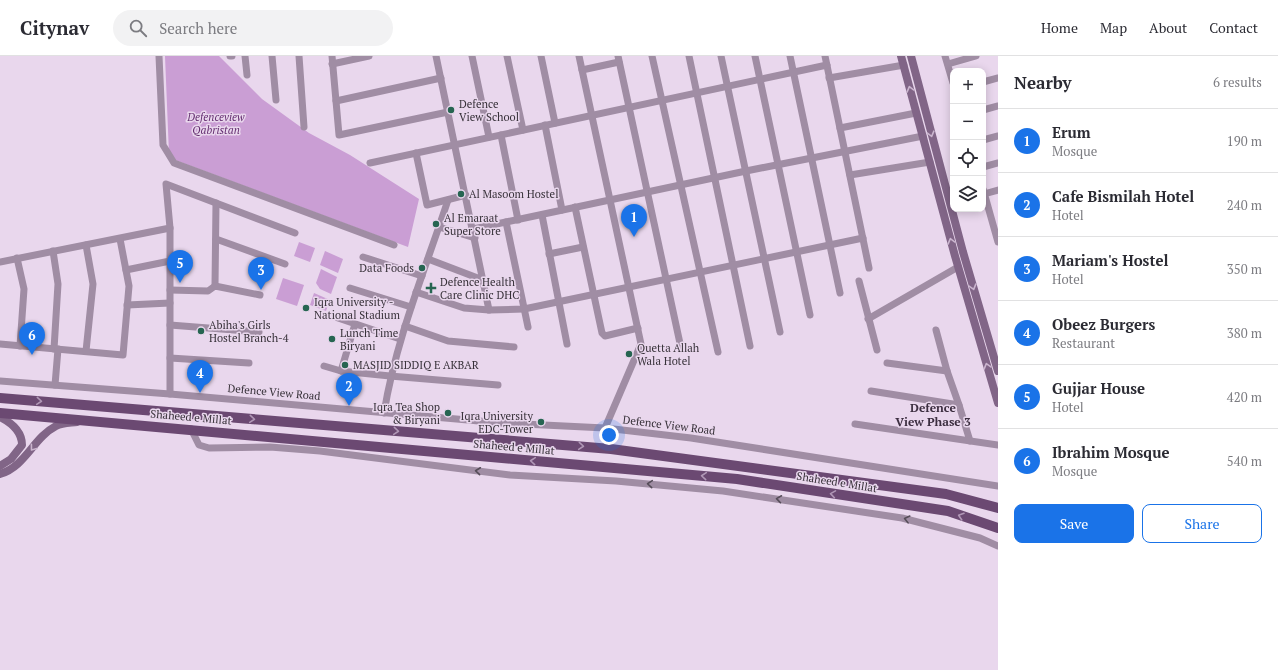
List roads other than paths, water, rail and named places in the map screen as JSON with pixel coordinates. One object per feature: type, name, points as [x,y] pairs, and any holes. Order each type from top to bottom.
[{"type":"main road","name":"Shaheed e Millat","points":[[0,398],[611,449],[946,494],[998,508]]},
{"type":"main road","name":"Shaheed e Millat","points":[[0,413],[738,479],[948,512],[998,528]]},
{"type":"street","points":[[159,56],[163,145],[174,163],[394,245]]},
{"type":"street","points":[[245,56],[247,75]]},
{"type":"street","points":[[272,56],[276,100]]},
{"type":"street","points":[[299,56],[304,127]]},
{"type":"street","points":[[332,56],[339,135],[448,112]]},
{"type":"street","points":[[332,64],[369,56]]},
{"type":"street","points":[[438,56],[441,78],[489,310]]},
{"type":"street","points":[[472,56],[489,137]]},
{"type":"street","points":[[507,56],[523,130]]},
{"type":"street","points":[[541,56],[555,123]]},
{"type":"street","points":[[579,56],[641,344],[605,428]]},
{"type":"street","points":[[652,56],[718,352]]},
{"type":"street","points":[[689,56],[750,346]]},
{"type":"street","points":[[721,56],[780,332]]},
{"type":"street","points":[[755,56],[810,315]]},
{"type":"street","points":[[790,56],[840,292]]},
{"type":"street","points":[[825,56],[869,268]]},
{"type":"street","points":[[901,56],[958,267],[998,403]]},
{"type":"street","points":[[910,56],[998,371]]},
{"type":"street","points":[[945,56],[950,72]]},
{"type":"street","points":[[948,64],[976,56]]},
{"type":"street","points":[[582,70],[618,59],[681,348]]},
{"type":"street","points":[[370,163],[827,65]]},
{"type":"street","points":[[829,78],[904,65]]},
{"type":"street","points":[[336,101],[441,78]]},
{"type":"street","points":[[986,81],[998,78]]},
{"type":"street","points":[[986,109],[998,106]]},
{"type":"street","points":[[840,128],[916,113]]},
{"type":"street","points":[[545,125],[562,210]]},
{"type":"street","points":[[501,135],[518,220]]},
{"type":"street","points":[[473,229],[715,177],[922,136]]},
{"type":"street","points":[[986,139],[998,136]]},
{"type":"street","points":[[416,153],[427,205],[466,195]]},
{"type":"street","points":[[850,175],[930,162]]},
{"type":"street","points":[[986,166],[998,163]]},
{"type":"street","points":[[932,173],[941,171]]},
{"type":"street","points":[[170,394],[170,228],[166,184],[295,233]]},
{"type":"street","points":[[986,192],[998,190]]},
{"type":"street","points":[[986,197],[994,216],[998,242]]},
{"type":"street","points":[[384,413],[390,376],[400,339],[448,200]]},
{"type":"street","points":[[215,286],[216,203]]},
{"type":"street","points":[[575,207],[603,335],[638,328]]},
{"type":"street","points":[[542,215],[567,344]]},
{"type":"street","points":[[506,222],[528,327]]},
{"type":"street","points":[[439,227],[474,238]]},
{"type":"street","points":[[0,262],[170,228]]},
{"type":"street","points":[[416,292],[464,308],[489,310],[524,308],[863,238]]},
{"type":"street","points":[[0,344],[123,355],[129,286],[120,239]]},
{"type":"street","points":[[216,239],[285,264]]},
{"type":"street","points":[[86,245],[93,284],[86,351]]},
{"type":"street","points":[[549,254],[583,248]]},
{"type":"street","points":[[53,251],[58,284],[55,385]]},
{"type":"street","points":[[363,257],[422,276]]},
{"type":"street","points":[[17,258],[24,290],[20,346]]},
{"type":"street","points":[[428,259],[483,280]]},
{"type":"street","points":[[126,270],[170,261]]},
{"type":"street","points":[[868,318],[958,267]]},
{"type":"street","points":[[859,281],[877,350]]},
{"type":"street","points":[[170,290],[208,291],[215,286],[260,295]]},
{"type":"street","points":[[350,288],[411,307]]},
{"type":"street","points":[[127,305],[170,303]]},
{"type":"street","points":[[338,318],[400,339]]},
{"type":"street","points":[[341,371],[356,324]]},
{"type":"street","points":[[170,325],[259,332]]},
{"type":"street","points":[[405,326],[448,341],[514,347]]},
{"type":"street","points":[[936,330],[947,371],[970,441]]},
{"type":"street","points":[[170,358],[249,363]]},
{"type":"street","points":[[887,363],[947,371]]},
{"type":"street","points":[[324,366],[341,371],[498,385]]},
{"type":"street","name":"Defence View Road","points":[[0,381],[170,394],[502,423],[605,428],[691,438],[998,486]]},
{"type":"street","points":[[871,391],[959,405]]},
{"type":"street","points":[[0,417],[18,431],[22,438],[22,445],[11,459],[0,466]]},
{"type":"street","points":[[0,474],[13,468],[26,457],[45,433],[57,426],[90,420]]},
{"type":"street","points":[[855,424],[998,445]]},
{"type":"street","points":[[191,429],[199,445],[205,448],[270,447],[320,451],[510,475],[616,480],[723,491],[902,518],[980,538],[998,546]]},
{"type":"place","name":"Defence View School","points":[[451,110]]},
{"type":"place","name":"Al Masoom Hostel","points":[[461,194]]},
{"type":"place","name":"Al Emaraat Super Store","points":[[436,224]]},
{"type":"place","name":"Erum","points":[[634,237]]},
{"type":"place","name":"Data Foods","points":[[422,268]]},
{"type":"place","name":"Gujjar House","points":[[180,283]]},
{"type":"place","name":"Defence Health Care Clinic DHC","points":[[431,288]]},
{"type":"place","name":"Mariam's Hostel","points":[[261,290]]},
{"type":"place","name":"Iqra University - National Stadium","points":[[306,308]]},
{"type":"place","name":"Abiha's Girls Hostel Branch-4","points":[[201,331]]},
{"type":"place","name":"Lunch Time Biryani","points":[[332,339]]},
{"type":"place","name":"Quetta Allah Wala Hotel","points":[[629,354]]},
{"type":"place","name":"Ibrahim Mosque","points":[[32,355]]},
{"type":"place","name":"MASJID SIDDIQ E AKBAR","points":[[345,365]]},
{"type":"place","name":"Obeez Burgers","points":[[200,393]]},
{"type":"place","name":"Cafe Bismilah Hotel","points":[[349,406]]},
{"type":"place","name":"Iqra Tea Shop & Biryani","points":[[448,413]]},
{"type":"place","name":"Iqra University EDC-Tower","points":[[541,422]]},
{"type":"district","name":"Defence View Phase 3","points":[[933,415]]},
{"type":"park label","name":"Defenceview Qabristan","points":[[216,123]]}]
